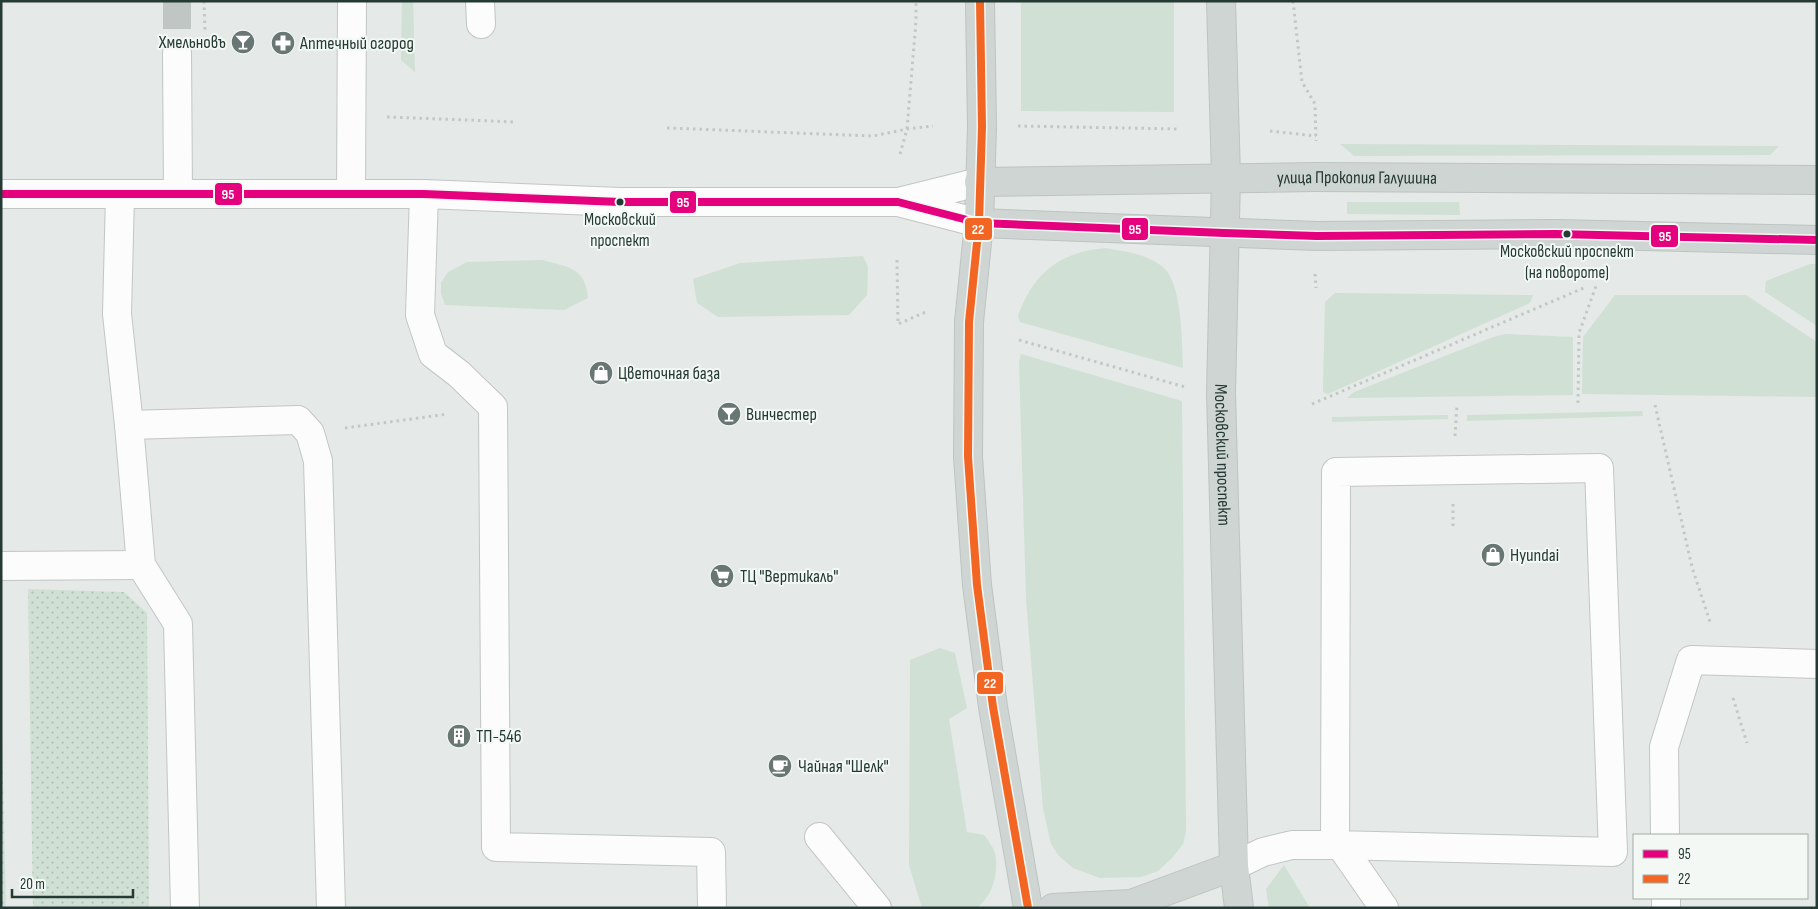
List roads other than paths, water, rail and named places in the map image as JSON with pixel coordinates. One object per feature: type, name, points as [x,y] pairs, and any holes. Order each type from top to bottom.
[{"type":"main road","points":[[980,1],[982,127],[979,222],[969,322],[968,457],[977,585],[994,715],[1028,908]]},
{"type":"main road","name":"Московский проспект","points":[[1221,1],[1226,177],[1220,393],[1234,866],[1239,908]]},
{"type":"main road","name":"улица Прокопия Галушина","points":[[979,182],[1226,177],[1817,180]]},
{"type":"main road","name":"улица Прокопия Галушина","points":[[979,222],[1317,236],[1556,234],[1817,240]]},
{"type":"main road","points":[[1053,908],[1131,904],[1234,866]]},
{"type":"street","points":[[352,1],[352,194]]},
{"type":"street","points":[[177,53],[178,193]]},
{"type":"street","name":"улица Прокопия Галушина","points":[[1,194],[424,194],[620,202],[898,202],[979,182]]},
{"type":"street","points":[[424,194],[420,315],[433,354],[459,374],[493,408],[496,847],[711,852],[712,908]]},
{"type":"street","points":[[120,195],[117,314],[141,565],[178,624],[185,908]]},
{"type":"street","name":"улица Прокопия Галушина","points":[[898,202],[979,222]]},
{"type":"street","points":[[129,425],[298,420],[310,433],[318,461],[331,908]]},
{"type":"street","points":[[1234,866],[1263,852],[1292,845],[1338,846],[1613,852],[1599,468],[1336,472],[1338,846],[1384,908]]},
{"type":"street","points":[[1,566],[141,565]]},
{"type":"street","points":[[1665,834],[1664,747],[1691,660],[1817,664]]},
{"type":"street","points":[[819,837],[877,908]]},
{"type":"tunnel","points":[[177,1],[177,53]]},
{"type":"place","name":"Хмельновъ","points":[[243,42]]},
{"type":"place","name":"Аптечный огород","points":[[283,43]]},
{"type":"place","name":"Московский проспект","points":[[620,202]]},
{"type":"place","name":"Московский проспект (на повороте)","points":[[1567,234]]},
{"type":"place","name":"Цветочная база","points":[[601,373]]},
{"type":"place","name":"Винчестер","points":[[729,414]]},
{"type":"place","name":"Hyundai","points":[[1493,555]]},
{"type":"place","name":"ТЦ \"Вертикаль\"","points":[[722,576]]},
{"type":"place","name":"ТП-546","points":[[459,736]]},
{"type":"place","name":"Чайная \"Шелк\"","points":[[780,766]]}]
